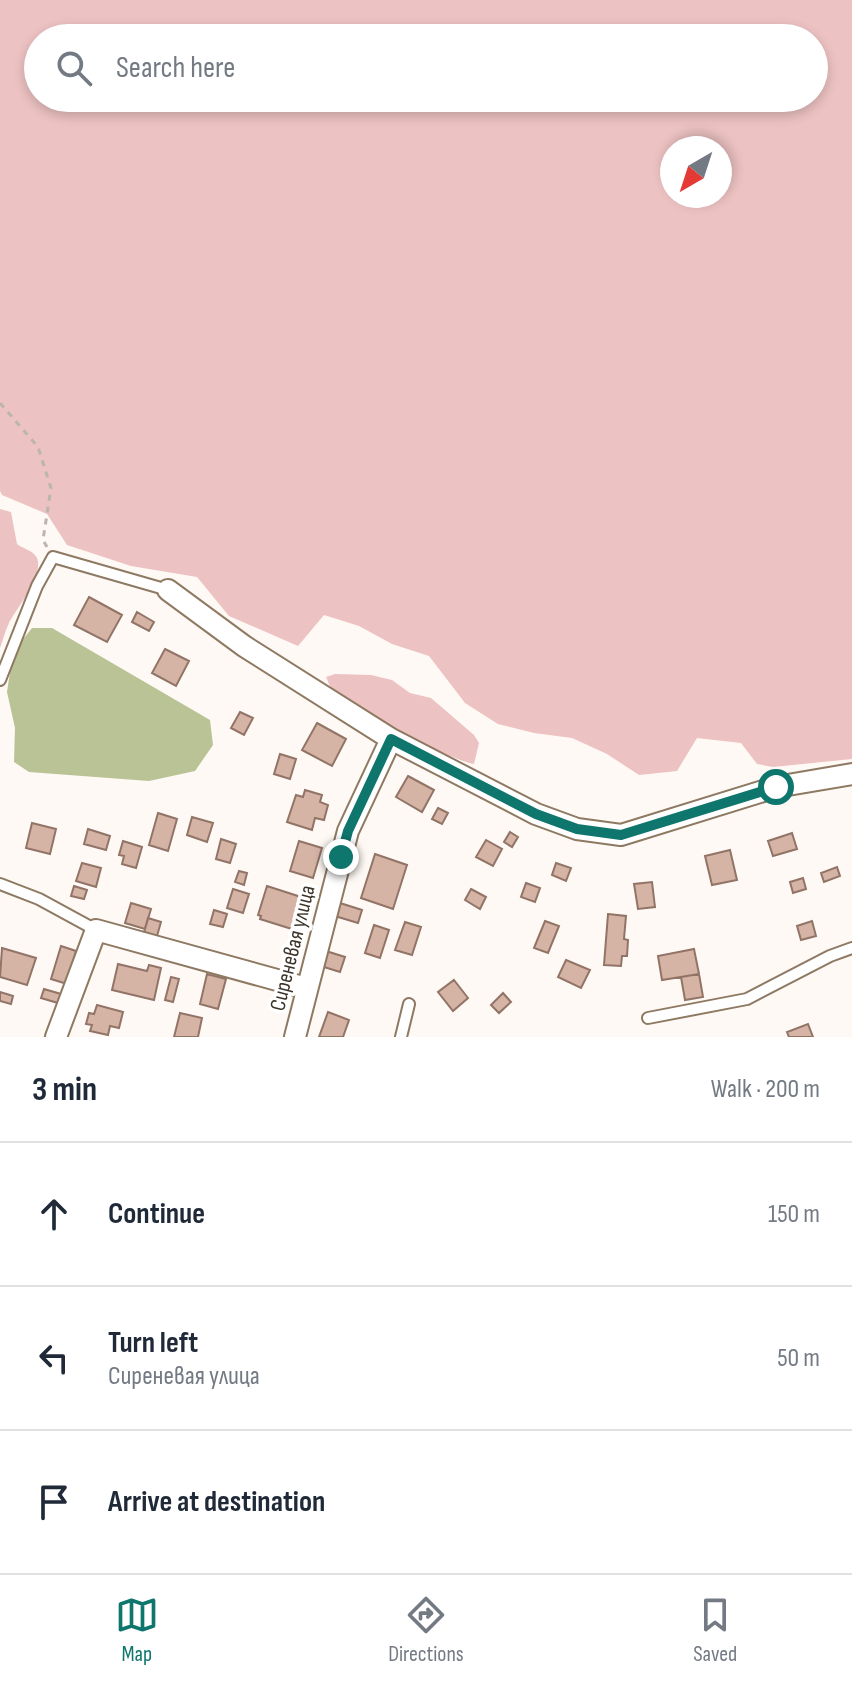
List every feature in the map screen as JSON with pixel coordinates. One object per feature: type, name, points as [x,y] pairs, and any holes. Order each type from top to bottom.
[{"type":"street","points":[[168,590],[244,646],[391,739],[536,814],[577,829],[621,835],[776,787],[852,774]]},
{"type":"street","name":"Сиреневая улица","points":[[295,1037],[348,831],[391,739]]},
{"type":"street","points":[[56,1037],[96,930],[306,988]]},
{"type":"lane","points":[[0,680],[37,586],[53,557],[168,590]]},
{"type":"lane","points":[[0,884],[39,899],[96,930]]},
{"type":"lane","points":[[648,1018],[747,999],[830,956],[852,948]]},
{"type":"lane","points":[[401,1037],[409,1004]]},
{"type":"path","points":[[0,403],[38,447],[51,488],[43,540],[53,557]]},
{"type":"shaded area","points":[[0,0],[852,0],[852,759],[773,767],[757,764],[741,743],[697,738],[677,771],[639,775],[607,754],[572,738],[498,724],[465,703],[429,656],[392,644],[359,626],[324,615],[298,646],[229,616],[197,577],[131,566],[67,545],[47,514],[2,495],[0,491]]},
{"type":"shaded area","points":[[0,509],[11,512],[17,544],[34,554],[38,569],[9,623],[0,648]]},
{"type":"shaded area","points":[[32,628],[52,628],[210,720],[213,745],[195,771],[149,781],[29,772],[14,762],[15,728],[7,692],[13,652]]},
{"type":"shaded area","points":[[335,674],[371,675],[392,680],[410,693],[431,698],[474,735],[479,743],[474,764],[423,743],[356,707],[331,688],[326,677]]},
{"type":"building","points":[[89,597],[122,615],[107,642],[74,625]]},
{"type":"building","points":[[137,612],[154,622],[149,631],[132,622]]},
{"type":"building","points":[[165,649],[189,661],[176,686],[152,673]]},
{"type":"building","points":[[240,712],[253,718],[244,735],[231,728]]},
{"type":"building","points":[[317,723],[346,739],[332,766],[302,750]]},
{"type":"building","points":[[280,754],[296,759],[290,779],[274,774]]},
{"type":"building","points":[[408,776],[434,790],[422,812],[396,797]]},
{"type":"building","points":[[305,790],[322,795],[320,802],[328,805],[324,820],[315,818],[312,830],[287,822],[296,795],[303,797]]},
{"type":"building","points":[[438,808],[448,813],[442,824],[432,819]]},
{"type":"building","points":[[158,813],[177,819],[168,851],[149,845]]},
{"type":"building","points":[[192,817],[213,823],[207,842],[187,835]]},
{"type":"building","points":[[32,823],[56,829],[50,854],[26,848]]},
{"type":"building","points":[[88,829],[110,836],[106,850],[84,844]]},
{"type":"building","points":[[510,832],[518,837],[512,847],[504,842]]},
{"type":"building","points":[[792,833],[797,849],[773,856],[768,841]]},
{"type":"building","points":[[221,839],[236,844],[230,863],[216,859]]},
{"type":"building","points":[[486,840],[502,849],[493,866],[476,857]]},
{"type":"building","points":[[123,841],[142,847],[136,868],[122,864],[124,856],[119,855]]},
{"type":"building","points":[[299,841],[322,848],[313,878],[290,871]]},
{"type":"building","points":[[730,850],[737,880],[712,885],[705,856]]},
{"type":"building","points":[[375,854],[407,865],[393,909],[361,898]]},
{"type":"building","points":[[82,863],[101,868],[96,887],[76,881]]},
{"type":"building","points":[[556,863],[571,868],[566,881],[552,875]]},
{"type":"building","points":[[837,867],[840,876],[824,882],[821,873]]},
{"type":"building","points":[[239,871],[247,873],[244,885],[235,882]]},
{"type":"building","points":[[803,878],[806,889],[793,893],[790,882]]},
{"type":"building","points":[[652,882],[655,907],[638,909],[634,884]]},
{"type":"building","points":[[526,883],[540,888],[535,902],[521,897]]},
{"type":"building","points":[[74,886],[87,890],[84,899],[71,896]]},
{"type":"building","points":[[267,886],[301,897],[300,901],[306,903],[298,931],[260,919],[258,915]]},
{"type":"building","points":[[233,889],[249,894],[243,913],[227,908]]},
{"type":"building","points":[[471,889],[486,897],[480,909],[465,900]]},
{"type":"building","points":[[131,903],[151,909],[145,929],[125,923]]},
{"type":"building","points":[[340,903],[362,910],[358,923],[335,916]]},
{"type":"building","points":[[214,910],[227,914],[223,927],[210,924]]},
{"type":"building","points":[[608,914],[626,916],[624,939],[628,940],[627,956],[622,956],[621,966],[604,965]]},
{"type":"building","points":[[148,918],[161,922],[157,936],[144,932]]},
{"type":"building","points":[[545,921],[559,926],[548,953],[534,948]]},
{"type":"building","points":[[812,921],[816,936],[801,940],[797,926]]},
{"type":"building","points":[[405,922],[421,927],[412,955],[395,950]]},
{"type":"building","points":[[374,925],[389,930],[380,958],[365,953]]},
{"type":"building","points":[[61,946],[76,951],[67,984],[51,979]]},
{"type":"building","points":[[2,948],[36,958],[27,985],[0,977]]},
{"type":"building","points":[[694,949],[699,974],[662,980],[658,956]]},
{"type":"building","points":[[326,951],[345,957],[340,972],[321,966]]},
{"type":"building","points":[[566,960],[590,970],[581,988],[558,977]]},
{"type":"building","points":[[118,964],[147,971],[149,965],[161,968],[154,1000],[112,990]]},
{"type":"building","points":[[207,974],[226,979],[218,1009],[200,1004]]},
{"type":"building","points":[[699,974],[703,997],[685,1000],[681,977]]},
{"type":"building","points":[[171,977],[179,979],[173,1002],[165,1000]]},
{"type":"building","points":[[454,980],[468,998],[453,1011],[438,992]]},
{"type":"building","points":[[44,989],[61,994],[58,1003],[41,998]]},
{"type":"building","points":[[0,992],[13,996],[11,1004],[0,1001]]},
{"type":"building","points":[[503,993],[511,1002],[499,1013],[491,1005]]},
{"type":"building","points":[[97,1005],[123,1012],[119,1028],[110,1026],[108,1035],[90,1031],[92,1025],[86,1024],[89,1013],[94,1014]]},
{"type":"building","points":[[328,1012],[349,1020],[343,1037],[319,1037]]},
{"type":"building","points":[[180,1013],[202,1018],[198,1037],[174,1037]]},
{"type":"building","points":[[808,1024],[813,1037],[789,1037],[787,1032]]},
{"type":"route","points":[[341,857],[348,831],[391,739],[536,814],[577,829],[621,835],[776,787]]}]
